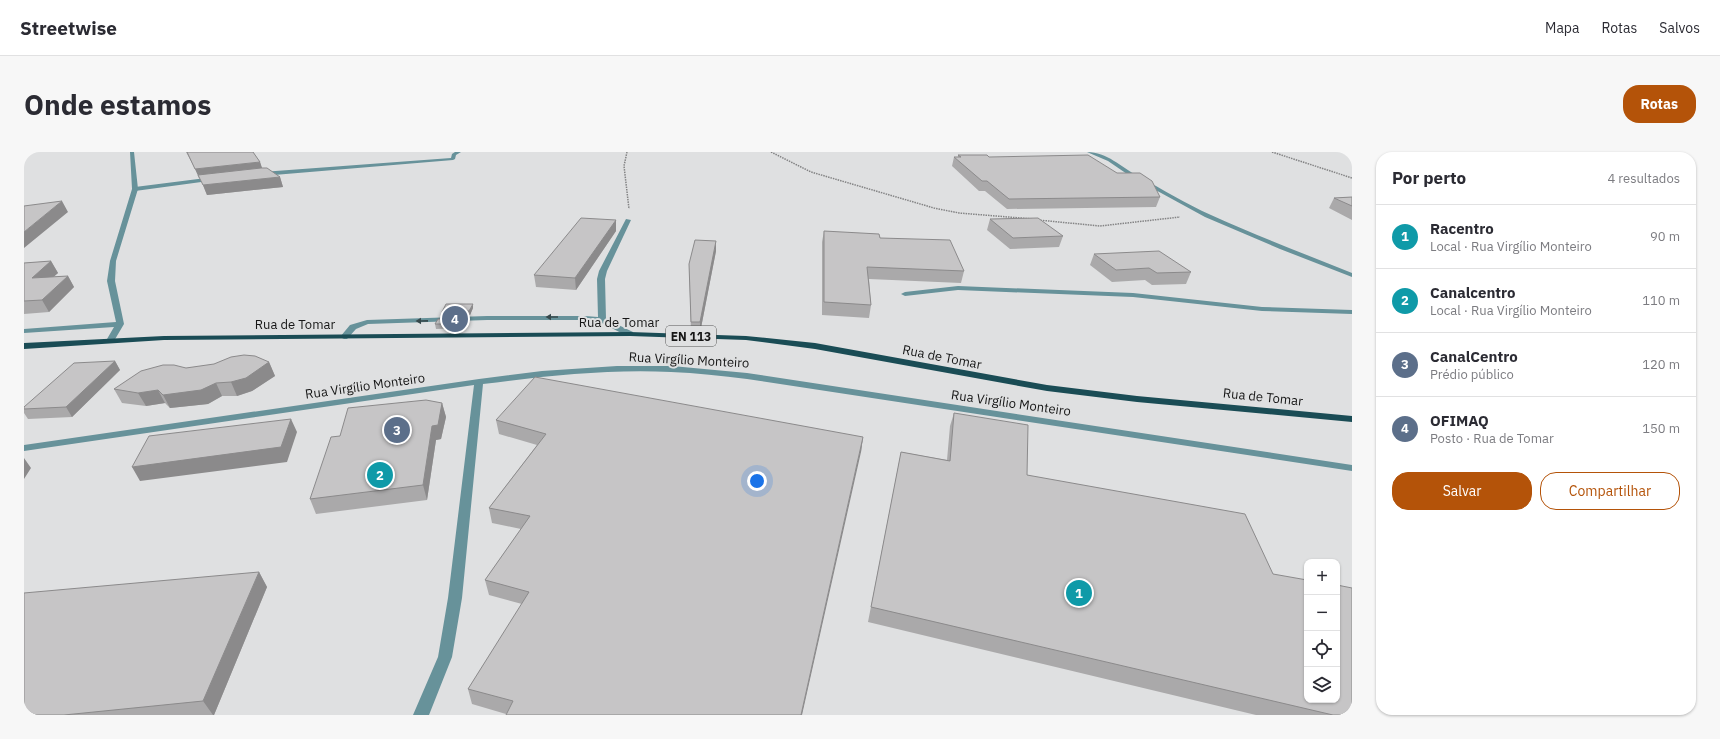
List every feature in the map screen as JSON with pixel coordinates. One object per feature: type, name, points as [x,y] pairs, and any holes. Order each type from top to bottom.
[{"type":"main road","name":"Rua de Tomar","points":[[24,346],[110,339],[630,334],[746,338],[781,342],[1047,388],[1137,399],[1352,419]]},
{"type":"street","points":[[110,339],[120,324],[111,281],[113,261],[135,189],[132,152]]},
{"type":"street","points":[[257,175],[453,159],[454,154],[459,152]]},
{"type":"street","points":[[1089,152],[1110,160],[1132,175],[1206,216],[1352,275]]},
{"type":"street","points":[[135,189],[220,179]]},
{"type":"street","points":[[602,320],[601,279],[603,271],[628,220]]},
{"type":"street","points":[[905,294],[948,288],[1133,295],[1262,309],[1352,312]]},
{"type":"street","points":[[344,337],[353,327],[366,322],[572,317],[602,320],[630,334]]},
{"type":"street","points":[[24,331],[120,324]]},
{"type":"street","name":"Rua Virgílio Monteiro","points":[[24,448],[542,374],[617,369],[672,369],[725,373],[1352,468]]},
{"type":"street","points":[[421,715],[445,657],[455,598],[479,382]]},
{"type":"path","points":[[627,152],[624,158],[624,171],[629,206],[628,220]]},
{"type":"path","points":[[771,152],[811,172],[853,186],[959,213],[1019,216],[1094,226],[1110,226],[1164,218],[1206,216]]},
{"type":"path","points":[[1272,152],[1352,178]]},
{"type":"building","points":[[187,152],[253,152],[260,162],[195,169]]},
{"type":"building","points":[[958,155],[987,155],[989,157],[1088,155],[1117,173],[1140,173],[1152,181],[1160,197],[1009,199],[987,181],[982,181],[954,157],[961,157]]},
{"type":"building","points":[[267,168],[280,177],[203,185],[198,175]]},
{"type":"building","points":[[1352,197],[1352,206],[1334,198]]},
{"type":"building","points":[[62,201],[24,232],[24,206]]},
{"type":"building","points":[[581,218],[616,220],[575,278],[534,275]]},
{"type":"building","points":[[1038,218],[1063,236],[1013,238],[990,219]]},
{"type":"building","points":[[824,231],[879,234],[880,238],[950,240],[964,271],[867,267],[871,305],[824,302]]},
{"type":"building","points":[[695,240],[716,241],[700,322],[691,322],[689,264]]},
{"type":"building","points":[[1159,251],[1191,272],[1157,273],[1149,268],[1116,270],[1094,254]]},
{"type":"building","points":[[51,261],[32,278],[68,276],[42,300],[24,301],[24,263]]},
{"type":"building","points":[[446,304],[473,304],[469,311],[442,312]]},
{"type":"building","points":[[466,318],[463,324],[435,324],[438,319]]},
{"type":"building","points":[[244,355],[255,356],[269,362],[246,378],[231,382],[216,383],[201,390],[163,395],[158,390],[138,393],[114,389],[141,371],[163,365],[174,365],[186,368],[214,364],[231,357]]},
{"type":"building","points":[[115,361],[66,407],[24,409],[24,407],[74,363]]},
{"type":"building","points":[[535,377],[863,437],[801,715],[506,715],[513,701],[468,689],[529,592],[485,580],[530,516],[489,508],[546,434],[496,420]]},
{"type":"building","points":[[426,400],[442,403],[438,425],[432,426],[423,485],[310,499],[331,437],[340,436],[348,408]]},
{"type":"building","points":[[954,413],[1028,425],[1027,475],[1245,514],[1273,574],[1304,579],[1304,703],[1340,703],[1340,586],[1352,588],[1352,715],[1333,715],[871,607],[901,452],[950,461]]},
{"type":"building","points":[[291,419],[281,447],[132,467],[149,436]]},
{"type":"building","points":[[259,572],[203,701],[64,715],[24,715],[24,593]]},
{"type":"place","name":"OFIMAQ","points":[[455,319]]},
{"type":"place","name":"CanalCentro","points":[[397,430]]},
{"type":"place","name":"Canalcentro","points":[[380,475]]},
{"type":"place","name":"Racentro","points":[[1079,593]]}]
